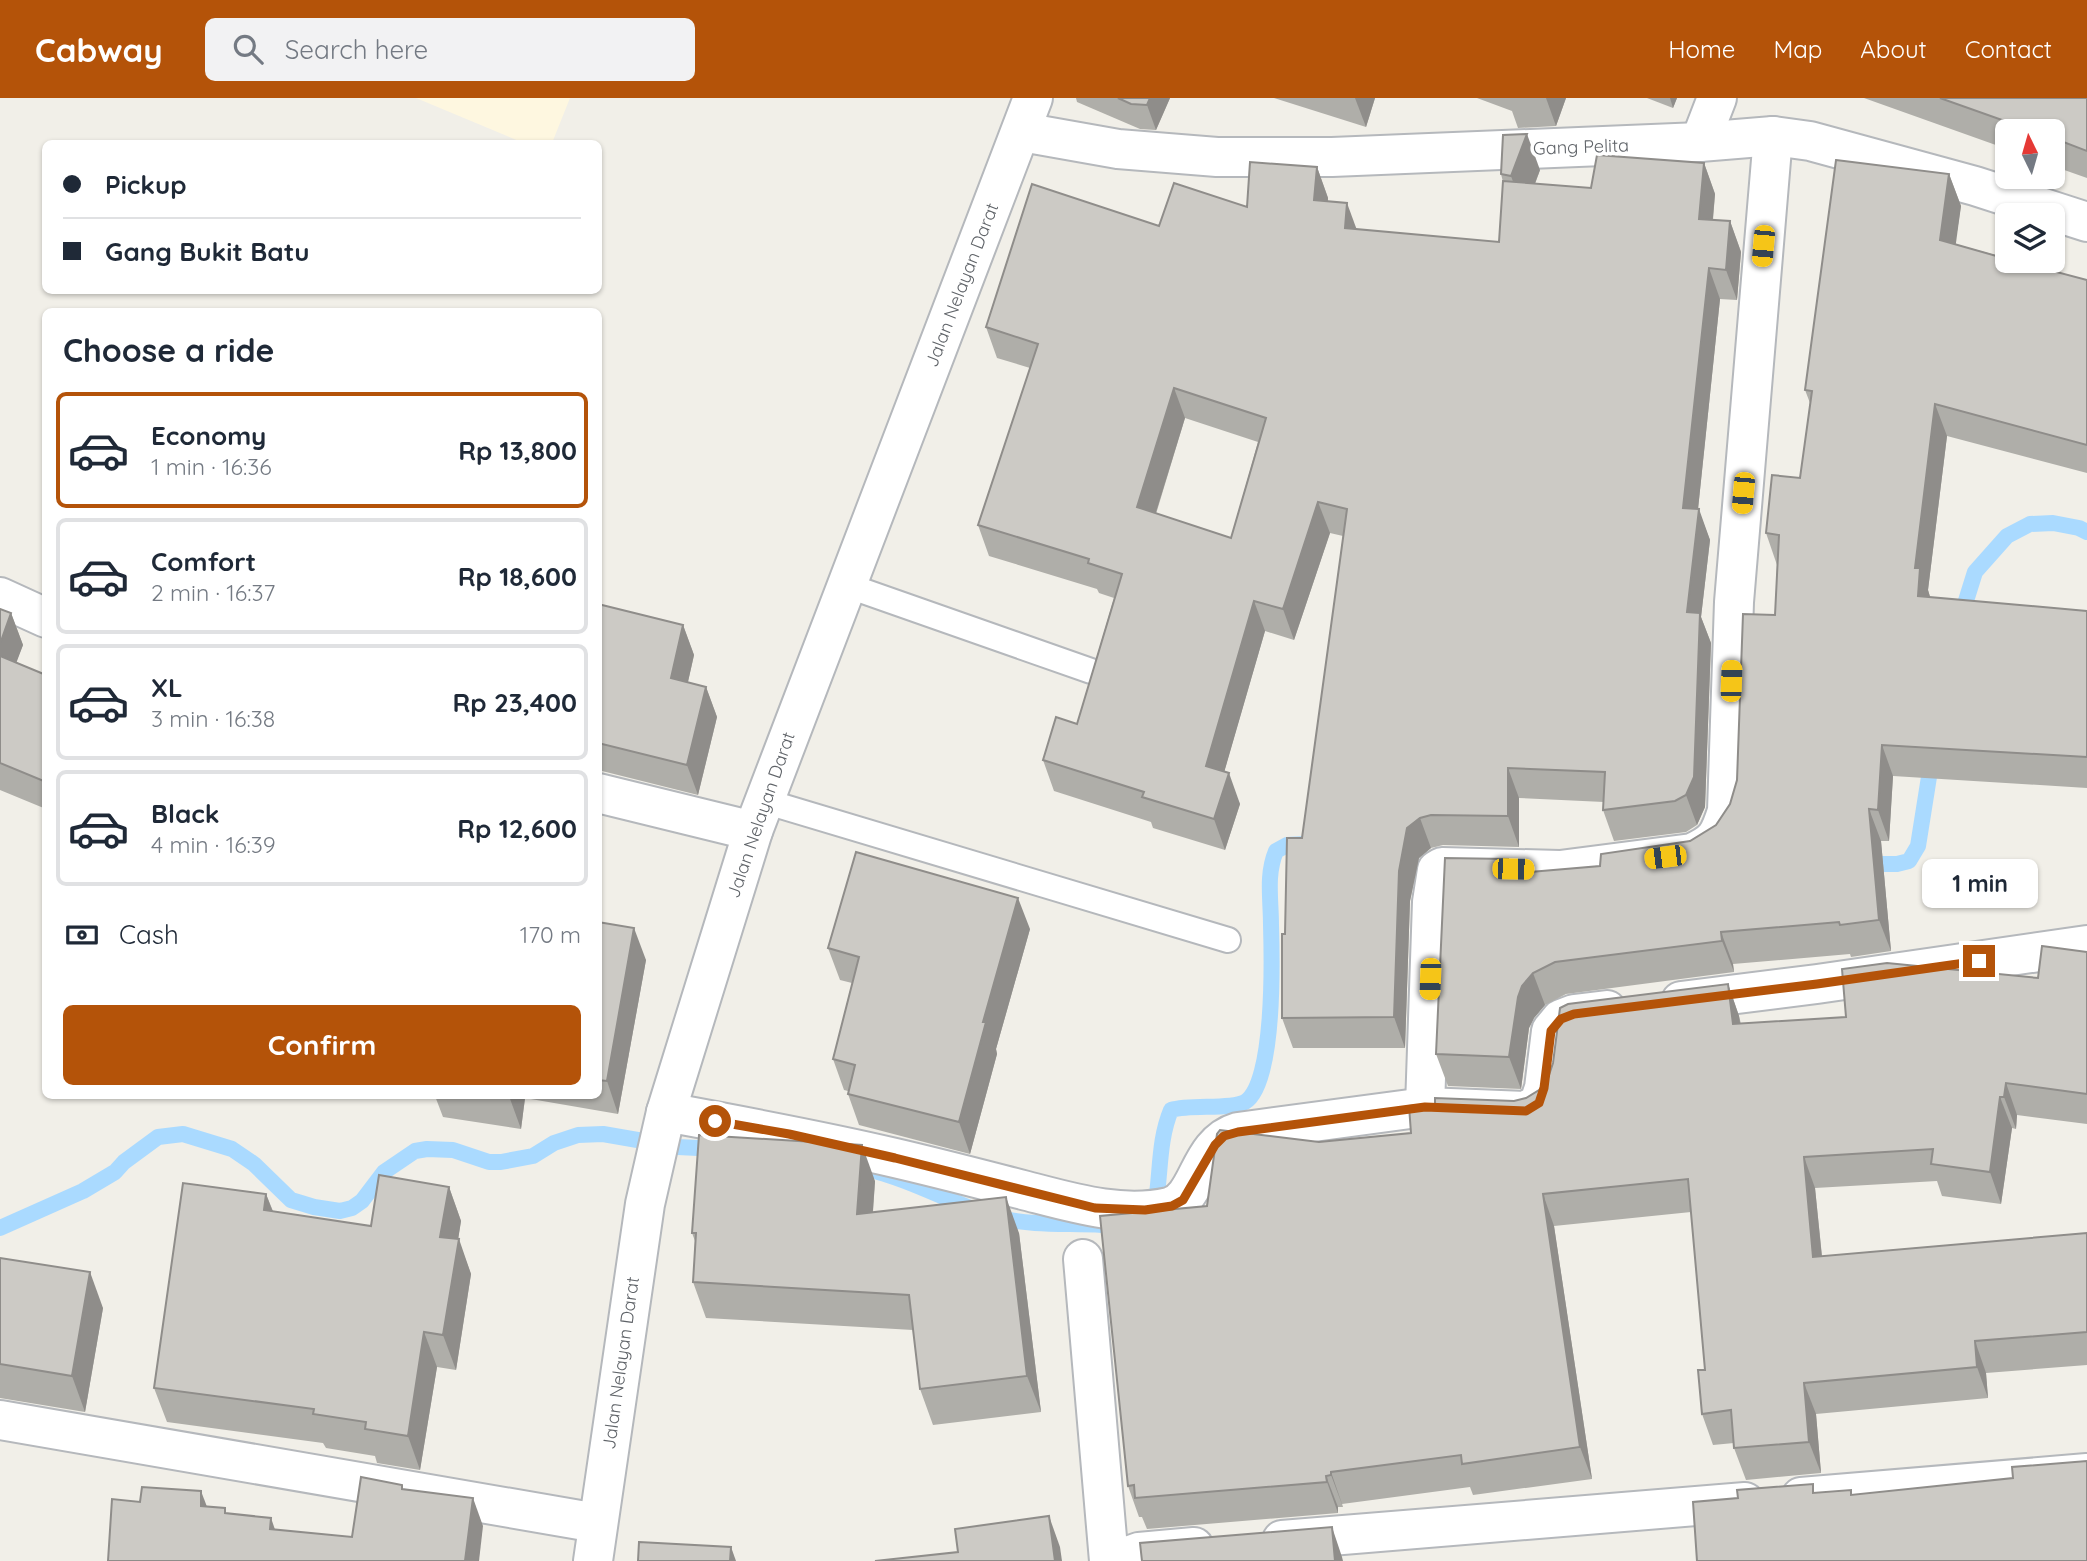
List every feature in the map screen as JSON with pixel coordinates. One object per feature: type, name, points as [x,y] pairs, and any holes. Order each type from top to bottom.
[{"type":"street","points":[[1700,142],[1717,98]]},
{"type":"street","name":"Gang Pelita","points":[[1028,115],[1118,149],[1217,156],[1332,158],[1700,142],[1773,136],[1810,141],[1975,186],[2087,222]]},
{"type":"street","name":"Jalan Nelayan Darat","points":[[593,1561],[645,1204],[664,1119],[758,816],[1028,115]]},
{"type":"street","points":[[1425,1107],[1437,870],[1442,867],[1560,870],[1692,853],[1710,844],[1720,834],[1727,811],[1734,602],[1773,136]]},
{"type":"street","points":[[0,597],[42,616]]},
{"type":"street","points":[[602,794],[758,816]]},
{"type":"street","points":[[664,1119],[789,1134],[1095,1208],[1158,1208],[1183,1200],[1215,1145],[1224,1136],[1238,1132],[1425,1107],[1526,1111],[1539,1103],[1544,1088],[1551,1031],[1561,1019],[1574,1014],[1817,984],[2087,945]]},
{"type":"street","points":[[1083,1259],[1112,1561],[1139,1552],[2087,1473]]},
{"type":"street","points":[[0,1420],[597,1523]]},
{"type":"lane","points":[[846,585],[1091,671]]},
{"type":"lane","points":[[758,816],[1228,940]]},
{"type":"shaded area","points":[[416,98],[570,98],[553,140],[516,140]]},
{"type":"building","points":[[1118,98],[1150,98],[1147,105],[1131,104]]},
{"type":"building","points":[[1940,98],[2087,98],[2087,151],[2065,143],[2065,119],[1999,119]]},
{"type":"building","points":[[1527,134],[1511,176],[1501,174],[1503,135]]},
{"type":"building","points":[[1597,155],[1704,163],[1699,219],[1730,221],[1726,270],[1709,268],[1683,508],[1699,509],[1687,612],[1700,613],[1694,777],[1686,795],[1675,801],[1603,810],[1605,772],[1508,768],[1508,816],[1431,815],[1420,818],[1407,828],[1399,871],[1394,1017],[1282,1018],[1282,934],[1285,934],[1287,838],[1302,838],[1347,509],[1318,502],[1283,609],[1254,601],[1206,766],[1229,773],[1214,819],[1142,797],[1144,792],[1043,760],[1056,717],[1077,724],[1122,574],[1088,563],[1089,559],[978,525],[1038,344],[986,327],[1032,184],[1159,226],[1174,183],[1247,207],[1250,162],[1317,167],[1314,200],[1347,203],[1345,228],[1499,242],[1503,181],[1591,188]],"holes":[[[1174,388],[1266,418],[1231,538],[1137,507]]]},
{"type":"building","points":[[1836,160],[1949,174],[1940,240],[1995,256],[1995,273],[2060,273],[2087,280],[2087,445],[1935,404],[1915,568],[1920,568],[1918,596],[2087,611],[2087,757],[1882,745],[1878,810],[1869,809],[1879,920],[1721,932],[1722,941],[1555,962],[1533,973],[1522,986],[1509,1057],[1436,1054],[1445,858],[1508,859],[1508,874],[1600,866],[1601,854],[1690,841],[1716,825],[1730,804],[1737,780],[1743,614],[1775,615],[1779,535],[1766,533],[1772,475],[1800,478],[1812,391],[1805,390]]},
{"type":"building","points":[[602,605],[683,625],[671,678],[706,687],[687,765],[602,744]]},
{"type":"building","points":[[0,609],[11,613],[0,644]]},
{"type":"building","points":[[0,656],[42,673],[42,780],[0,763]]},
{"type":"building","points":[[856,852],[1018,898],[983,1022],[986,1022],[959,1122],[848,1094],[855,1065],[833,1059],[859,957],[828,948]]},
{"type":"building","points":[[602,923],[634,928],[607,1081],[602,1080]]},
{"type":"building","points":[[2042,946],[2087,952],[2087,1094],[2006,1083],[2004,1097],[2000,1097],[1990,1172],[1931,1164],[1933,1149],[1804,1157],[1813,1257],[2087,1233],[2087,1332],[1975,1341],[1977,1367],[1804,1383],[1809,1442],[1734,1448],[1731,1410],[1702,1414],[1698,1370],[1705,1370],[1688,1179],[1543,1194],[1580,1447],[1462,1464],[1461,1455],[1331,1472],[1331,1475],[1326,1476],[1327,1482],[1135,1498],[1134,1485],[1128,1486],[1100,1216],[1207,1206],[1217,1134],[1220,1130],[1319,1142],[1411,1133],[1409,1106],[1435,1104],[1435,1098],[1514,1101],[1526,1098],[1539,1090],[1548,1078],[1553,1063],[1560,1008],[1568,1004],[1728,984],[1733,1024],[1846,1017],[1842,969],[1887,963],[2038,978]]},
{"type":"building","points":[[699,1135],[862,1145],[857,1214],[1006,1197],[1027,1376],[920,1389],[909,1295],[693,1282],[696,1233],[692,1233]]},
{"type":"building","points":[[379,1175],[449,1187],[440,1237],[459,1239],[443,1335],[424,1332],[408,1436],[365,1429],[366,1422],[313,1414],[314,1409],[154,1388],[183,1183],[266,1194],[264,1210],[371,1226]]},
{"type":"building","points":[[0,1258],[90,1272],[72,1376],[0,1364]]},
{"type":"building","points":[[2087,1461],[2087,1561],[1697,1561],[1693,1502],[1738,1498],[1737,1490],[1813,1484],[1813,1493],[1851,1490],[1851,1495],[2013,1478],[2012,1467]]},
{"type":"building","points":[[361,1477],[402,1485],[402,1489],[473,1498],[465,1561],[108,1561],[112,1499],[140,1502],[142,1487],[201,1491],[201,1506],[225,1508],[225,1513],[271,1518],[270,1529],[352,1537]]},
{"type":"building","points":[[1049,1516],[1055,1561],[875,1561],[958,1552],[955,1529]]},
{"type":"building","points":[[1332,1527],[1335,1561],[1142,1561],[1140,1543]]},
{"type":"building","points":[[639,1542],[731,1547],[730,1561],[638,1561]]},
{"type":"waterway","points":[[1960,620],[1975,572],[2007,536],[2030,524],[2053,523],[2087,532]]},
{"type":"waterway","points":[[1863,864],[1897,864],[1909,861],[1918,846],[1932,758]]},
{"type":"waterway","points":[[1155,1208],[1162,1146],[1171,1110],[1238,1104],[1245,1102],[1255,1091],[1262,1071],[1270,1019],[1271,869],[1276,851],[1287,845],[1306,844]]},
{"type":"waterway","points":[[0,1228],[83,1191],[115,1172],[158,1137],[183,1134],[232,1149],[254,1164],[291,1200],[340,1211],[352,1208],[362,1201],[384,1172],[415,1151],[427,1149],[453,1150],[489,1162],[501,1162],[533,1156],[554,1143],[578,1135],[603,1134],[678,1147],[718,1149]]},
{"type":"waterway","points":[[878,1172],[1000,1218],[1038,1223],[1102,1225]]},
{"type":"route","points":[[715,1121],[789,1134],[895,1158],[1095,1208],[1145,1210],[1172,1206],[1183,1200],[1215,1145],[1224,1136],[1238,1132],[1425,1107],[1526,1111],[1539,1103],[1544,1088],[1551,1031],[1561,1019],[1574,1014],[1979,961]]}]
